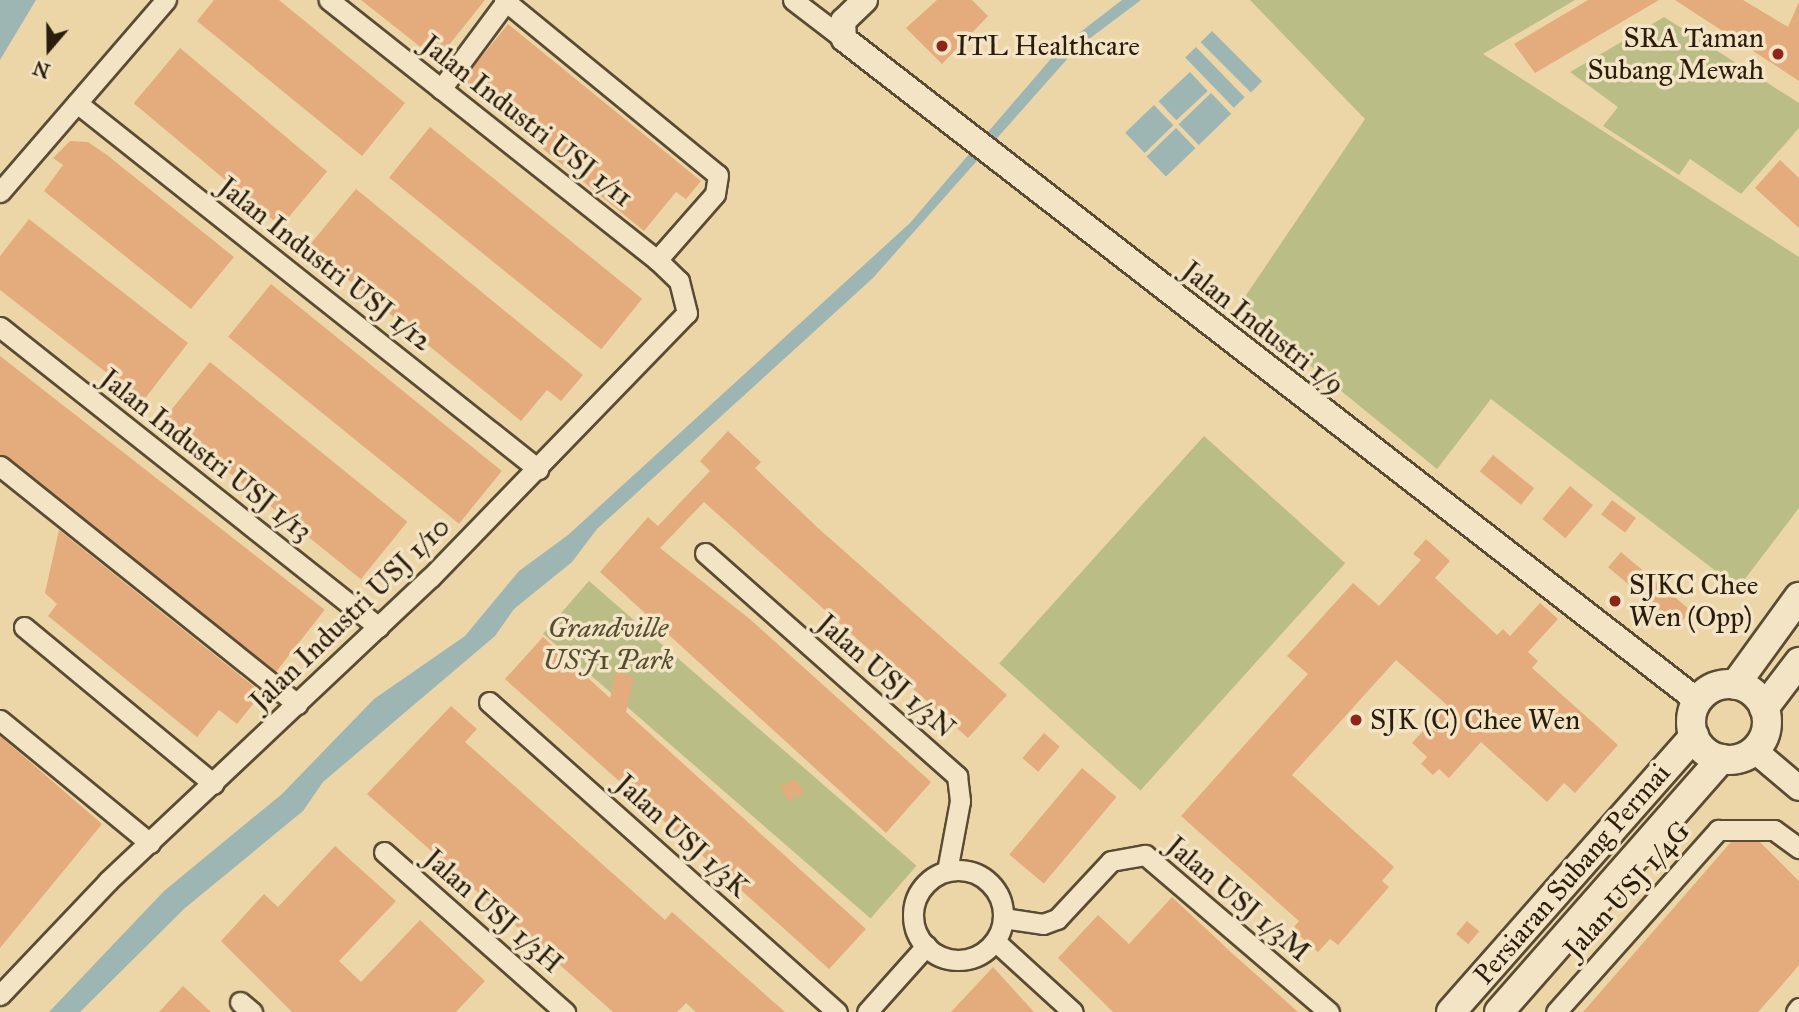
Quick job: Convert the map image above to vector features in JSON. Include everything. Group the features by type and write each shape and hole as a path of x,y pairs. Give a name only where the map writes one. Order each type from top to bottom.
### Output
{"main road":[{"path":"1735,685 1799,597"},
{"path":"1764,708 1799,662"},
{"path":"1735,685 1752,692 1764,708 1766,731 1754,750 1721,759 1694,736 1698,701 1714,687 1735,685"},
{"name":"Persiaran Subang Permai","path":"1451,1012 1694,736"},
{"name":"Persiaran Subang Permai","path":"1506,1010 1721,759"}],"street":[{"path":"0,192 166,0"},
{"name":"Jalan Industri USJ 1/11","path":"329,0 657,260"},
{"name":"Jalan Industri 1/9","path":"793,0 970,140 1698,701"},
{"path":"844,39 844,21 864,0"},
{"path":"440,89 506,1 718,175 715,194 657,260"},
{"name":"Jalan Industri USJ 1/12","path":"77,103 538,469"},
{"name":"Jalan Industri USJ 1/10","path":"0,995 150,843 378,627 681,324 685,291 657,260"},
{"name":"Jalan Industri USJ 1/13","path":"0,327 378,627"},
{"path":"0,466 297,704"},
{"name":"Jalan USJ 1/3N","path":"705,553 957,776 960,801 947,871"},
{"path":"24,626 214,783"},
{"name":"Jalan USJ 1/3K","path":"489,702 837,1012"},
{"path":"0,720 150,843"},
{"path":"1754,750 1799,788"},
{"name":"Jalan USJ 1/4G","path":"1556,1012 1718,830 1757,827 1794,844"},
{"name":"Jalan USJ 1/3H","path":"384,852 565,1012"},
{"name":"Jalan USJ 1/3M","path":"1003,918 1028,924 1057,919 1111,861 1145,855 1329,1012"},
{"path":"964,870 993,887 1003,918 995,941 969,958 953,960 926,946 917,934 914,903 932,878 947,871 964,870"},
{"path":"995,941 1073,1012"},
{"path":"867,1012 926,946"}],"green space":[{"path":"1250,0 1575,0 1483,54 1799,257 1799,508 1738,588 1491,399 1437,469 1238,307 1365,119"},
{"path":"1664,17 1799,103 1799,128 1741,194 1690,159 1679,175 1603,126 1618,107 1570,72"},
{"path":"1204,436 1345,563 1140,791 999,663"},
{"name":"Grandville USJ1 Park","path":"589,581 917,866 871,919 543,634"}],"water":[{"path":"0,0 36,0 0,60"},
{"path":"1122,0 1141,0 1077,48 873,278 597,529 572,562 514,609 495,636 323,782 303,811 185,908 80,1012 49,1012 164,891 282,794 374,699 465,636 519,571 568,535 910,223 1061,47"},
{"path":"1212,31 1262,81 1251,93 1201,42"},
{"path":"1196,47 1245,97 1234,108 1185,57"},
{"path":"1190,72 1208,91 1176,120 1159,101"},
{"path":"1211,93 1231,114 1199,145 1179,124"},
{"path":"1154,105 1173,125 1145,153 1125,133"},
{"path":"1176,128 1195,148 1166,177 1147,156"}],"building":[{"path":"214,0 279,0 405,103 362,156 197,21"},
{"path":"361,0 485,0 437,60"},
{"name":"ITL Healthcare","path":"937,0 972,0 988,16 942,64 906,28"},
{"name":"SRA Taman Subang Mewah","path":"1588,0 1659,0 1535,73 1514,44"},
{"name":"SRA Taman Subang Mewah","path":"1675,0 1743,0 1788,27 1799,2 1799,81"},
{"path":"508,24 701,181 686,199 676,192 644,231 461,82"},
{"path":"180,48 327,171 281,227 134,103"},
{"path":"430,127 642,299 601,349 389,178"},
{"path":"70,141 88,142 107,155 234,257 191,309 44,191 63,165 53,158"},
{"path":"1780,160 1799,178 1799,228 1755,188"},
{"path":"356,189 583,375 561,401 547,390 521,421 308,247"},
{"path":"29,219 188,343 143,401 0,290 0,256"},
{"path":"271,284 502,471 459,524 228,337"},
{"path":"0,356 325,610 272,677 0,465"},
{"path":"210,362 407,522 361,579 163,420"},
{"path":"728,431 761,462 755,468 818,528 1007,695 968,738 704,502 660,548 751,620 931,782 886,833 600,572 648,517 658,526 710,471 700,461"},
{"path":"1493,455 1534,488 1521,505 1480,471"},
{"path":"1570,486 1593,505 1565,538 1542,519"},
{"path":"1612,500 1636,518 1625,532 1601,514"},
{"path":"59,530 262,693 237,724 219,710 197,737 48,616 57,604 45,593"},
{"path":"1426,539 1450,561 1435,578 1497,635 1503,629 1510,636 1540,603 1558,619 1528,652 1538,661 1532,668 1618,745 1575,793 1564,783 1547,802 1481,742 1449,778 1439,769 1433,775 1421,764 1427,757 1412,743 1447,705 1396,660 1292,775 1394,867 1382,881 1389,887 1338,945 1330,939 1318,952 1292,929 1299,921 1181,816 1308,674 1287,656 1353,583 1379,606 1421,560 1413,554"},
{"path":"1621,552 1691,610 1678,626 1608,567"},
{"path":"543,637 610,698 616,672 634,677 626,712 866,929 829,969 505,679"},
{"path":"451,706 477,729 465,742 665,920 672,912 785,1012 696,1012 686,1003 677,1012 613,1012 367,794"},
{"path":"1044,733 1060,747 1038,772 1022,758"},
{"path":"0,736 102,824 0,948"},
{"path":"1082,768 1116,797 1044,883 1009,855"},
{"path":"796,779 804,794 788,800 780,786"},
{"path":"1731,842 1760,842 1799,881 1799,965 1782,985 1758,1012 1583,1012"},
{"path":"335,846 396,901 339,961 361,982 420,920 485,981 456,1012 292,1012 221,941 264,894 278,907"},
{"path":"1172,897 1298,1012 1113,1012 1058,958 1098,915 1129,944"},
{"path":"1467,921 1479,931 1468,944 1456,934"},
{"path":"993,967 1034,1012 951,1012"},
{"path":"183,986 211,1012 159,1012"}],"place":[{"name":"ITL Healthcare","path":"942,46"},
{"name":"SRA Taman Subang Mewah","path":"1778,54"},
{"name":"SJKC Chee Wen (Opp)","path":"1615,601"},
{"name":"SJK (C) Chee Wen","path":"1356,720"}]}
